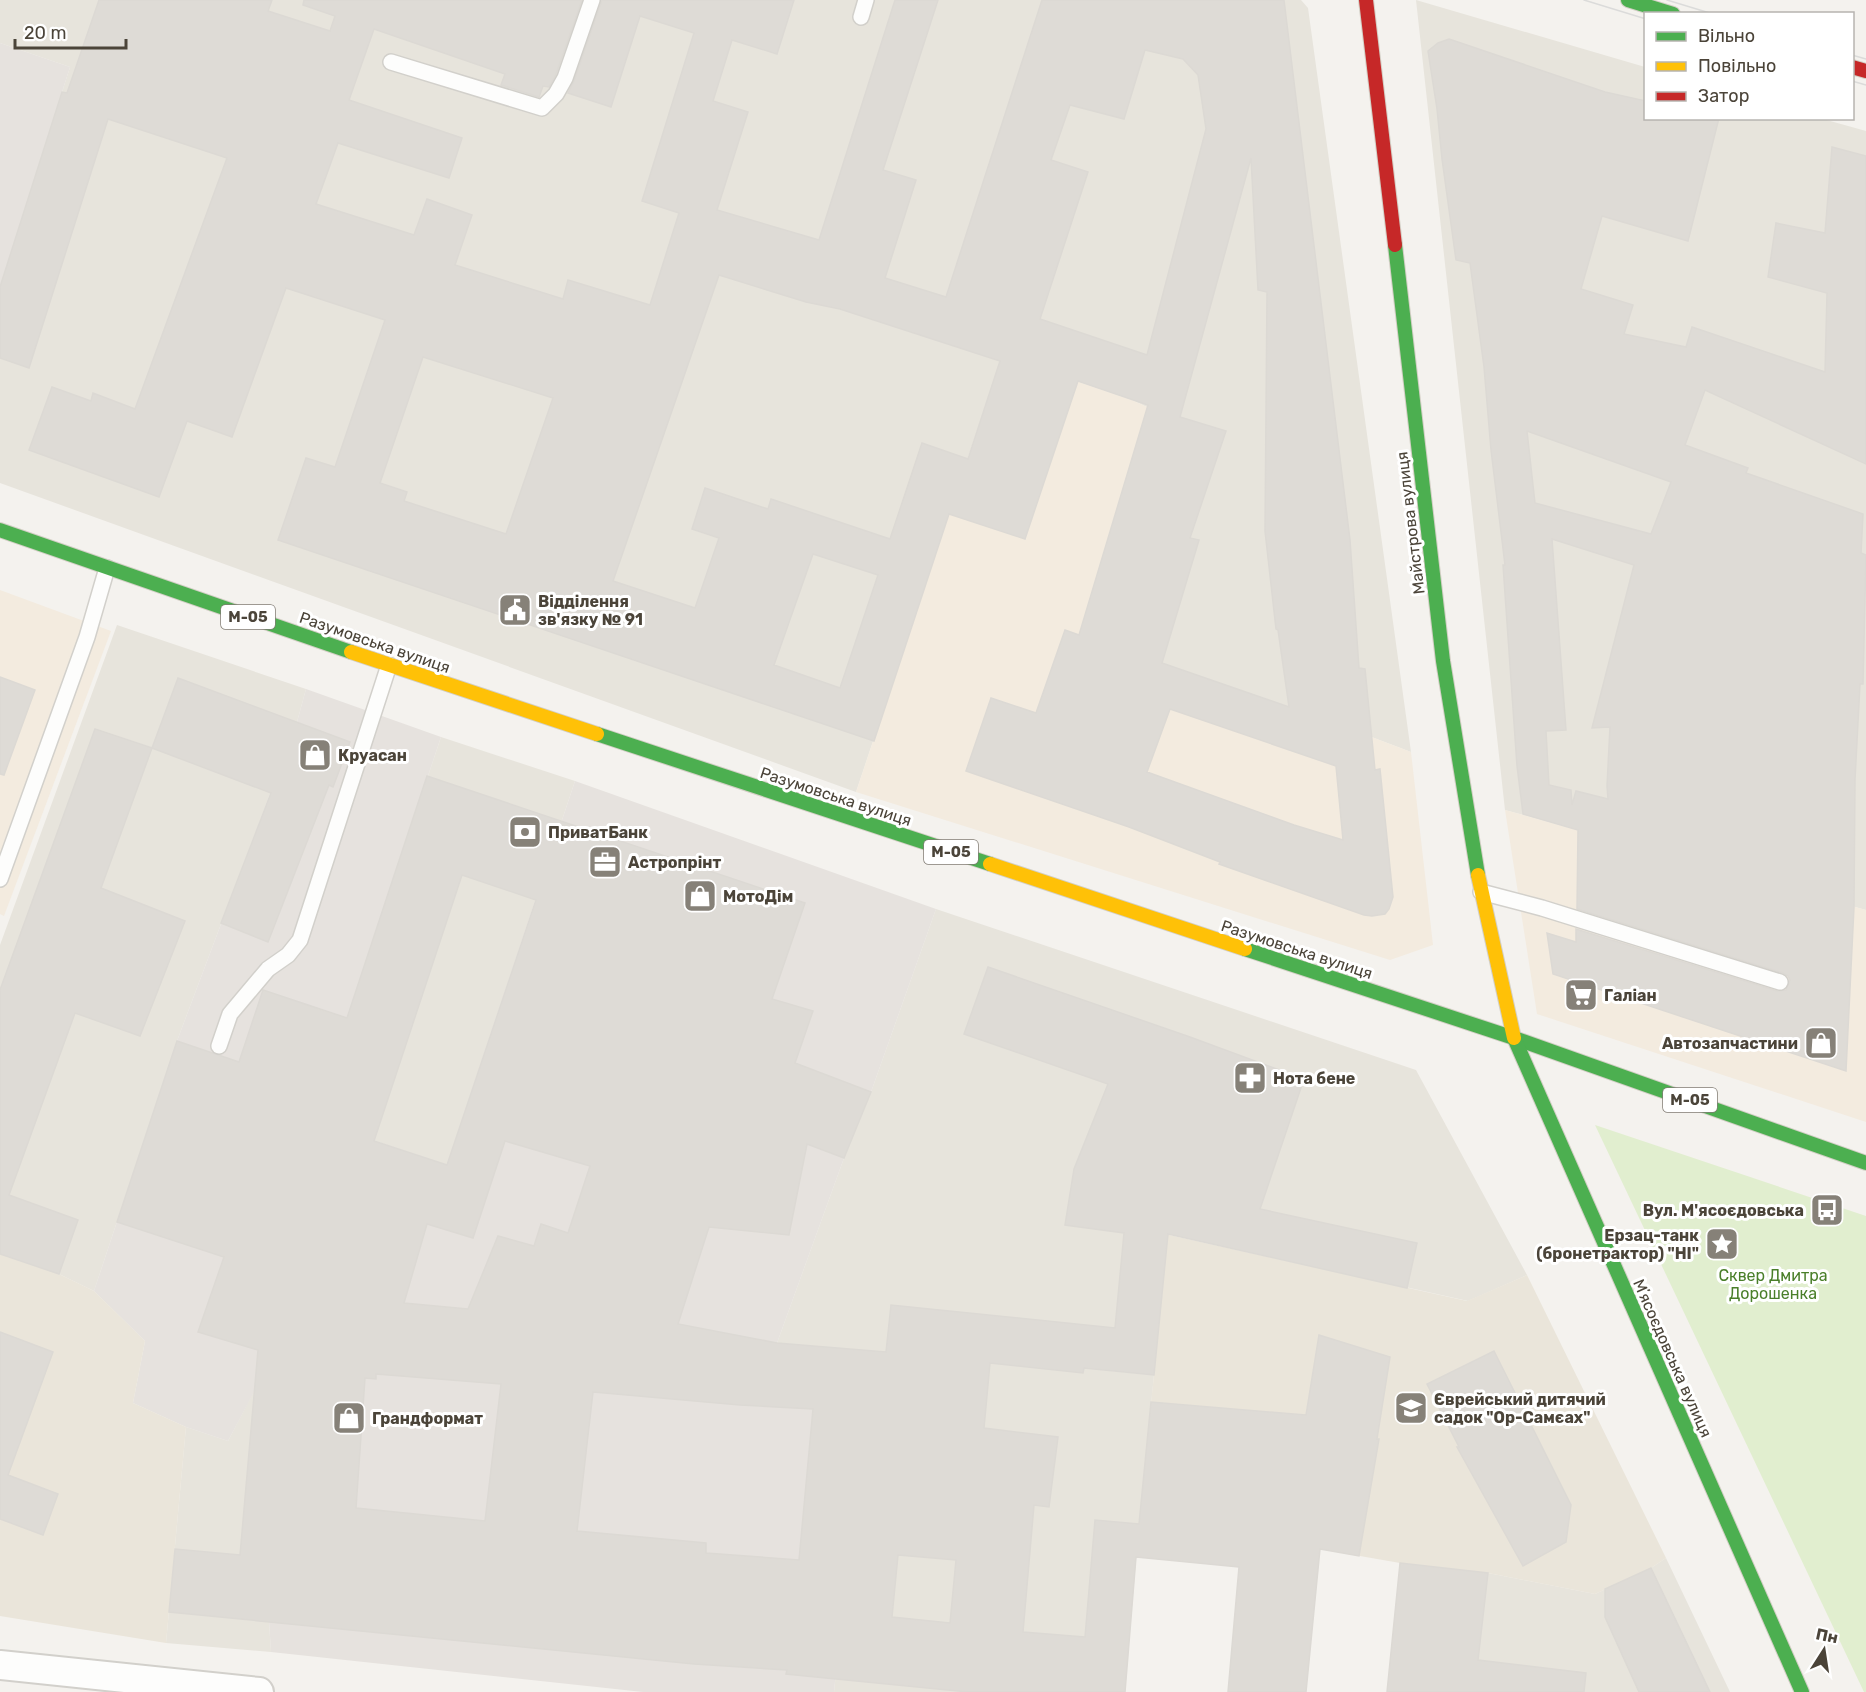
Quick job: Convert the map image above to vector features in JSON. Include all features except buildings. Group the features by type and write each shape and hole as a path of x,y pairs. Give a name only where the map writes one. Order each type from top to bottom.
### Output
{"main road":[{"name":"Майстрова вулиця","path":"1366,0 1443,661 1481,892 1514,1038"},
{"path":"1628,0 1667,12"},
{"name":"Разумовська вулиця","path":"0,530 389,665 1514,1038 1866,1163"},
{"name":"Мʼясоєдовська вулиця","path":"1514,1038 1802,1692"}],"street":[{"path":"0,1665 259,1692"}],"lane":[{"path":"392,62 542,108 556,94 565,78 592,0"},
{"path":"861,17 866,0"},
{"path":"0,879 87,637 107,568"},
{"path":"219,1046 230,1014 268,969 288,954 300,940 389,665"},
{"path":"1481,892 1553,911 1780,982"}],"shaded area":[{"path":"0,0 1301,0 1308,8 1411,752 1117,648 1147,407 1002,356 856,792 0,483 0,287 70,67 0,43"},
{"path":"1416,0 1644,67 1644,120 1827,120 1866,131 1866,910 1505,810"},
{"path":"0,43 70,67 0,287"},
{"path":"1002,356 1147,407 1117,648 1411,752 1433,945 1390,960 856,792"},
{"path":"0,590 111,631 4,916 0,914"},
{"path":"117,625 306,689 297,722 177,1041 94,1291 59,1274 0,1254 0,945"},
{"path":"306,689 441,737 313,1120 447,1165 575,781 936,909 871,1092 844,1158 777,1343 872,1351 834,1692 643,1692 271,1652 254,1392 228,1441 186,1427 133,1403 145,1341 94,1291 177,1041 297,722"},
{"path":"441,737 575,781 447,1165 313,1120"},
{"path":"1505,810 1866,910 1866,1122 1537,1014"},
{"path":"936,909 1416,1070 1527,1275 1468,1301 1168,1234 1123,1245 1111,1371 1154,1375 1125,1692 834,1692 842,1612 777,1343 844,1158 871,1092"},
{"name":"Єврейський дитячий садок \"Ор-Самєах\"","path":"1124,1225 1467,1301 1527,1275 1666,1558 1651,1568 1595,1594 1488,1573 1400,1563 1320,1549 1306,1415 1151,1402 1154,1375 1111,1371"},
{"path":"0,1254 59,1274 94,1291 145,1341 133,1403 186,1427 166,1643 0,1616"},
{"path":"254,1391 271,1652 166,1643 186,1427 228,1441"},
{"path":"1666,1558 1730,1692 1418,1692 1431,1566 1488,1573 1595,1594 1651,1568"}],"green space":[{"name":"Сквер Дмитра Дорошенка","path":"1595,1125 1866,1216 1866,1692 1864,1692"}],"tram line":[{"path":"1584,0 1644,18"},
{"path":"1667,0 1706,12"},
{"path":"1854,56 1866,59"},
{"path":"1854,82 1866,85"}],"traffic: fast":[{"path":"1628,0 1667,12"},
{"path":"1395,245 1443,661 1478,875"},
{"path":"0,530 351,652"},
{"path":"597,734 990,864"},
{"path":"1245,949 1514,1038 1866,1163"},
{"path":"1514,1038 1802,1692"}],"traffic: slow":[{"path":"351,652 597,734"},
{"path":"990,864 1245,949"},
{"path":"1478,875 1514,1038"}],"traffic: jam":[{"path":"1366,0 1395,245"},
{"path":"1854,68 1866,71"}],"place":[{"name":"Відділення зв'язку № 91","path":"515,610"},
{"name":"Круасан","path":"315,755"},
{"name":"ПриватБанк","path":"525,832"},
{"name":"Астропрінт","path":"605,862"},
{"name":"МотоДім","path":"700,896"},
{"name":"Галіан","path":"1581,995"},
{"name":"Автозапчастини","path":"1821,1043"},
{"name":"Нота бене","path":"1250,1078"},
{"name":"Вул. М'ясоєдовська","path":"1827,1210"},
{"name":"Ерзац-танк (бронетрактор) \"НІ\"","path":"1722,1244"},
{"name":"Єврейський дитячий садок \"Ор-Самєах\"","path":"1411,1408"},
{"name":"Грандформат","path":"349,1418"}]}
